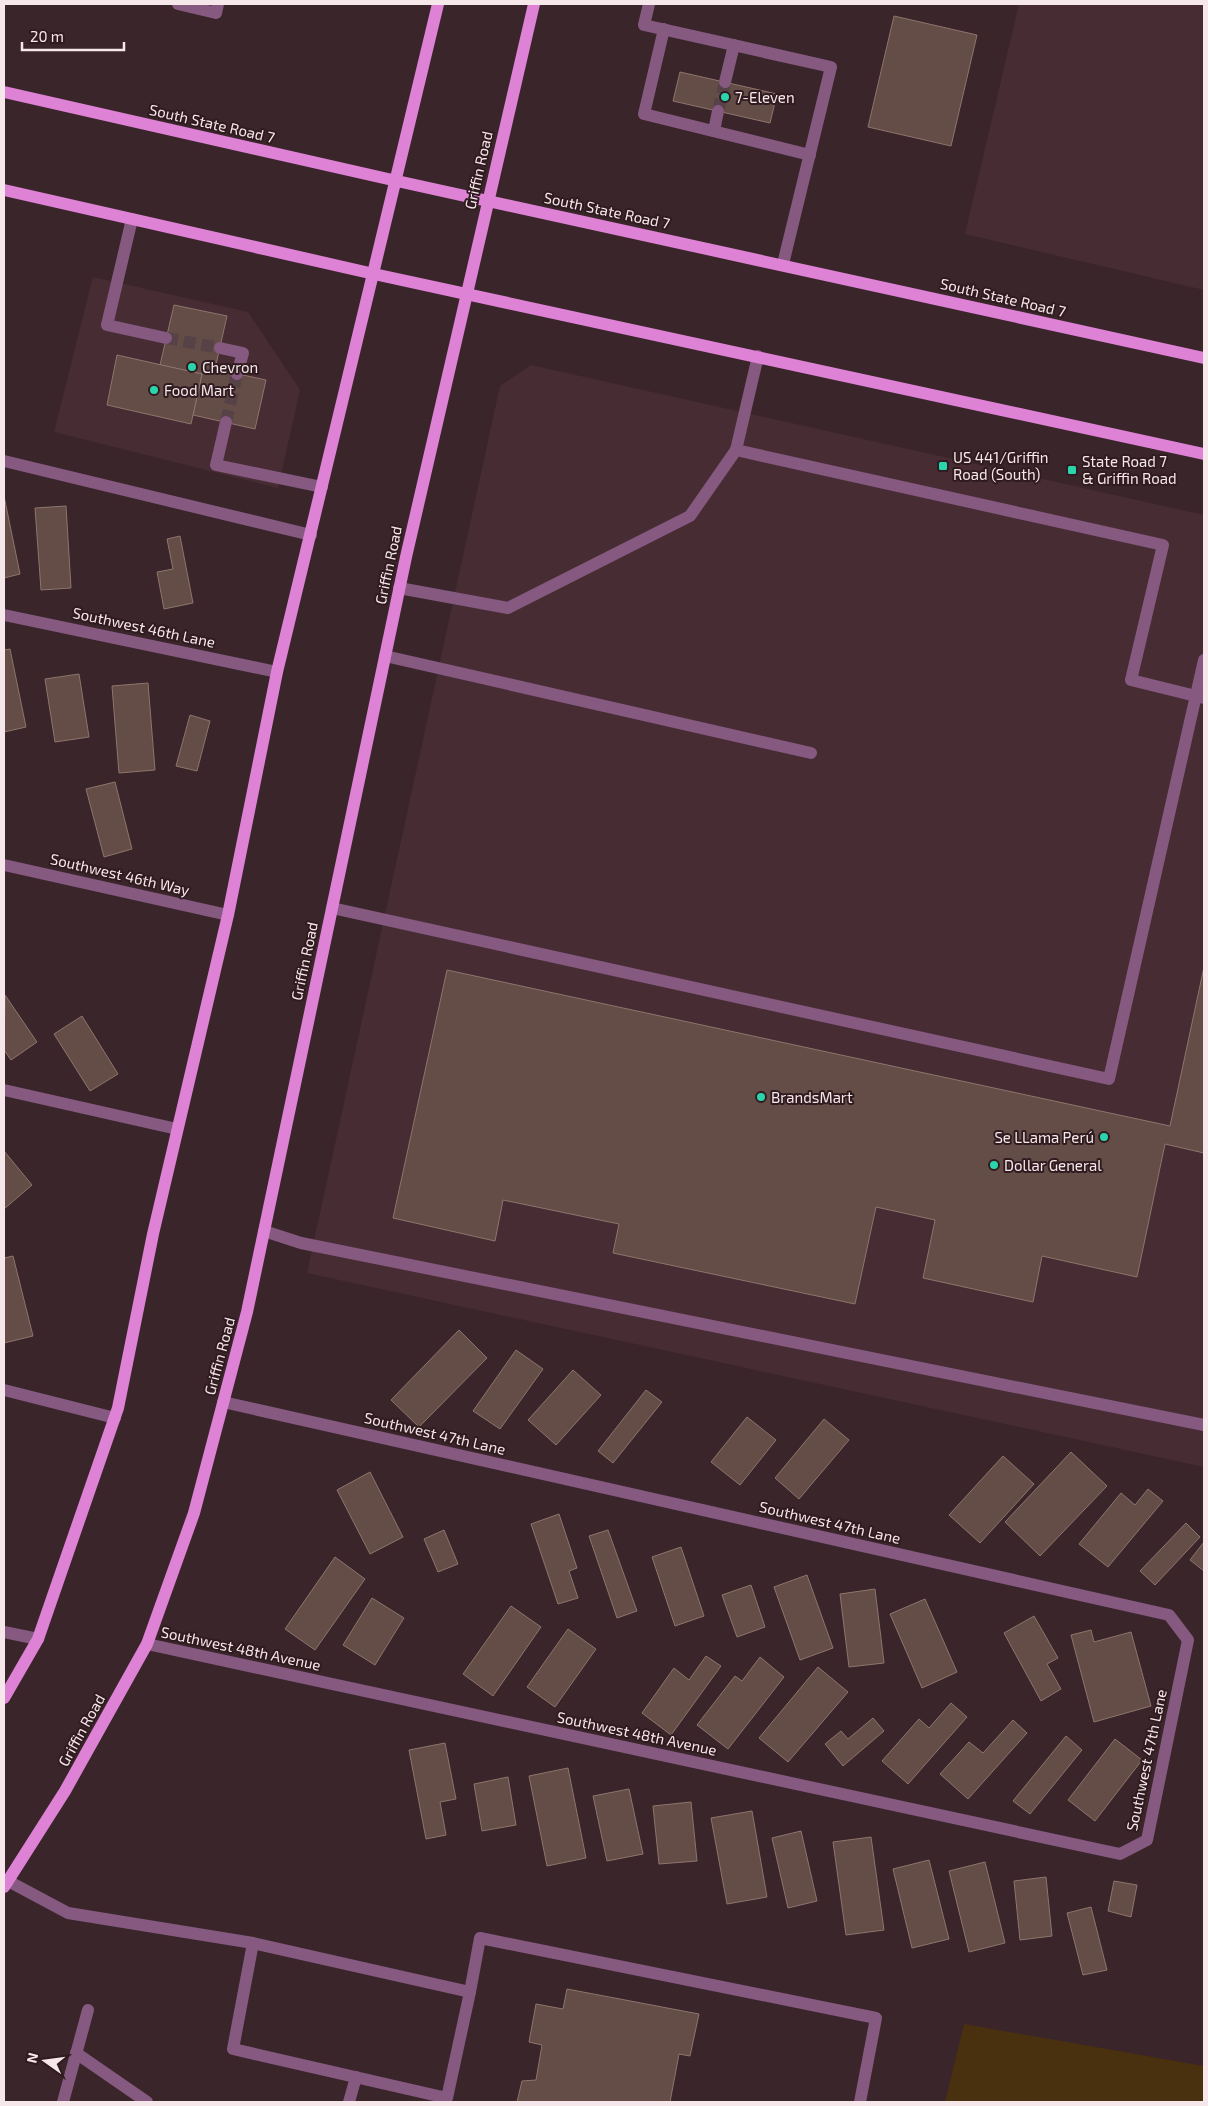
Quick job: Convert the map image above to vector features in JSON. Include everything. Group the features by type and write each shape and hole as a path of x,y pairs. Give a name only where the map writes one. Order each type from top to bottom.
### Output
{"main road":[{"path":"4,1698 38,1639 115,1418 177,1129 228,915 277,672 397,181 438,4"},
{"name":"Griffin Road","path":"6,1884 65,1791 147,1644 194,1513 247,1312 399,588 534,4"},
{"name":"South State Road 7","path":"4,92 397,181 783,264 1204,358"},
{"path":"4,190 374,274 1204,454"}],"street":[{"path":"178,4 216,13 218,4"},
{"path":"649,4 644,25 831,67 783,264"},
{"path":"664,29 644,114 810,155"},
{"path":"725,82 734,45"},
{"path":"714,131 718,111"},
{"path":"132,219 107,325 166,338"},
{"path":"220,348 243,353 238,374"},
{"path":"399,588 508,608 690,516 736,450 758,356"},
{"path":"226,422 216,465 322,487"},
{"path":"736,450 1163,545 1131,680 1200,697"},
{"path":"4,461 311,535"},
{"name":"Southwest 46th Lane","path":"4,615 277,672"},
{"path":"385,656 811,753"},
{"path":"332,908 1109,1079 1200,697 1204,660"},
{"name":"Southwest 46th Way","path":"4,865 228,915"},
{"path":"4,1090 177,1129"},
{"path":"264,1232 301,1243 1204,1426"},
{"path":"4,1390 115,1418"},
{"name":"Southwest 47th Lane","path":"223,1402 1169,1615 1188,1640 1147,1840 1120,1854"},
{"path":"4,1632 38,1639"},
{"name":"Southwest 48th Avenue","path":"147,1644 1120,1854"},
{"path":"6,1884 68,1913 253,1943 470,1992"},
{"path":"253,1943 233,2049 447,2098 480,1938 876,2018 860,2102"},
{"path":"63,2102 88,2010"},
{"path":"76,2053 147,2102"},
{"path":"350,2102 356,2077"}],"shaded area":[{"path":"1019,4 1204,4 1204,290 965,234"},
{"path":"93,277 248,312 300,390 278,488 54,432"},
{"path":"531,365 1204,515 1204,1467 307,1273 500,386"},
{"path":"964,2024 1204,2066 1204,2102 945,2102"}],"building":[{"path":"894,16 977,35 951,146 868,127"},
{"name":"7-Eleven","path":"680,72 777,94 770,123 673,101"},
{"name":"Chevron","path":"174,305 227,316 215,369 266,380 255,429 193,415 202,374 160,365"},
{"name":"Food Mart","path":"117,355 202,374 191,424 107,405"},
{"path":"4,496 20,574 4,578"},
{"path":"66,506 71,588 41,590 35,508"},
{"path":"180,536 193,603 164,609 157,572 173,569 167,539"},
{"path":"10,649 26,727 4,732 4,650"},
{"path":"79,674 89,737 55,742 45,679"},
{"path":"148,683 155,770 119,773 112,686"},
{"path":"190,715 210,721 197,771 176,766"},
{"path":"115,782 132,849 104,857 86,789"},
{"path":"1204,967 1204,1153 1165,1144 1137,1277 1042,1256 1033,1302 923,1278 935,1220 876,1207 855,1304 613,1253 619,1224 503,1200 495,1241 393,1218 447,970 1170,1126"},
{"path":"5,995 37,1042 11,1060 4,1050"},
{"path":"82,1016 118,1074 90,1091 54,1034"},
{"path":"4,1151 32,1185 4,1209"},
{"path":"13,1256 33,1336 4,1343 4,1258"},
{"path":"459,1330 487,1358 419,1427 391,1400"},
{"path":"516,1350 543,1369 500,1429 473,1411"},
{"path":"573,1370 601,1395 556,1445 528,1420"},
{"path":"646,1390 662,1402 613,1463 598,1451"},
{"path":"747,1417 776,1440 740,1485 711,1462"},
{"path":"824,1419 849,1440 799,1499 775,1478"},
{"path":"1071,1452 1107,1486 1040,1556 1005,1522"},
{"path":"1003,1456 1034,1484 980,1543 949,1515"},
{"path":"370,1472 403,1537 370,1554 337,1490"},
{"path":"1148,1489 1163,1501 1108,1567 1079,1544 1121,1493 1135,1505"},
{"path":"559,1514 577,1568 569,1571 578,1598 558,1604 531,1524"},
{"path":"1186,1523 1200,1537 1155,1585 1140,1571"},
{"path":"444,1530 458,1564 438,1572 424,1539"},
{"path":"608,1530 637,1611 617,1618 589,1536"},
{"path":"1204,1542 1204,1571 1190,1560"},
{"path":"681,1547 704,1616 675,1626 652,1557"},
{"path":"335,1557 365,1579 315,1650 285,1629"},
{"path":"807,1575 833,1648 800,1660 774,1587"},
{"path":"751,1585 765,1627 737,1637 722,1595"},
{"path":"875,1589 884,1663 849,1667 840,1594"},
{"path":"372,1598 404,1618 375,1665 343,1645"},
{"path":"925,1599 957,1672 922,1688 890,1614"},
{"path":"511,1606 541,1627 493,1696 463,1674"},
{"path":"1034,1616 1058,1658 1047,1664 1061,1689 1041,1701 1004,1633"},
{"path":"568,1629 596,1649 555,1707 527,1687"},
{"path":"1091,1630 1094,1642 1131,1632 1151,1706 1094,1722 1071,1635"},
{"path":"706,1656 721,1666 671,1735 642,1713 674,1668 689,1680"},
{"path":"760,1657 784,1677 728,1749 697,1725 735,1676 742,1681"},
{"path":"818,1667 848,1692 788,1762 759,1738"},
{"path":"951,1703 967,1717 908,1784 882,1761 919,1719 929,1728"},
{"path":"873,1718 884,1731 843,1766 825,1744 841,1731 848,1739"},
{"path":"1013,1720 1027,1733 968,1799 940,1774 969,1742 983,1753"},
{"path":"1066,1736 1082,1750 1030,1814 1013,1801"},
{"path":"1115,1739 1142,1760 1095,1821 1068,1800"},
{"path":"445,1743 456,1799 440,1802 446,1835 426,1839 409,1750"},
{"path":"568,1768 586,1858 547,1866 529,1776"},
{"path":"508,1777 516,1825 482,1831 474,1784"},
{"path":"629,1789 643,1854 607,1861 593,1796"},
{"path":"691,1802 697,1861 659,1864 653,1806"},
{"path":"752,1811 767,1897 727,1904 711,1818"},
{"path":"801,1831 817,1901 788,1908 772,1838"},
{"path":"871,1837 884,1930 846,1935 833,1842"},
{"path":"929,1860 949,1939 912,1948 893,1869"},
{"path":"985,1862 1005,1943 969,1952 949,1871"},
{"path":"1046,1877 1052,1936 1020,1940 1014,1881"},
{"path":"1114,1881 1137,1885 1131,1917 1108,1911"},
{"path":"1091,1907 1107,1970 1083,1975 1067,1913"},
{"path":"567,1989 699,2014 690,2056 679,2054 670,2102 517,2102 522,2081 536,2080 542,2045 529,2042 536,2004 563,2009"}],"tunnel":[{"path":"718,111 725,82"},
{"path":"166,338 220,348"},
{"path":"226,422 237,374"}],"place":[{"name":"7-Eleven","path":"725,97"},
{"name":"Chevron","path":"192,367"},
{"name":"Food Mart","path":"154,390"},
{"name":"US 441/Griffin Road (South)","path":"943,466"},
{"name":"State Road 7 & Griffin Road","path":"1072,470"},
{"name":"BrandsMart","path":"761,1097"},
{"name":"Se LLama Perú","path":"1104,1137"},
{"name":"Dollar General","path":"994,1165"}]}
